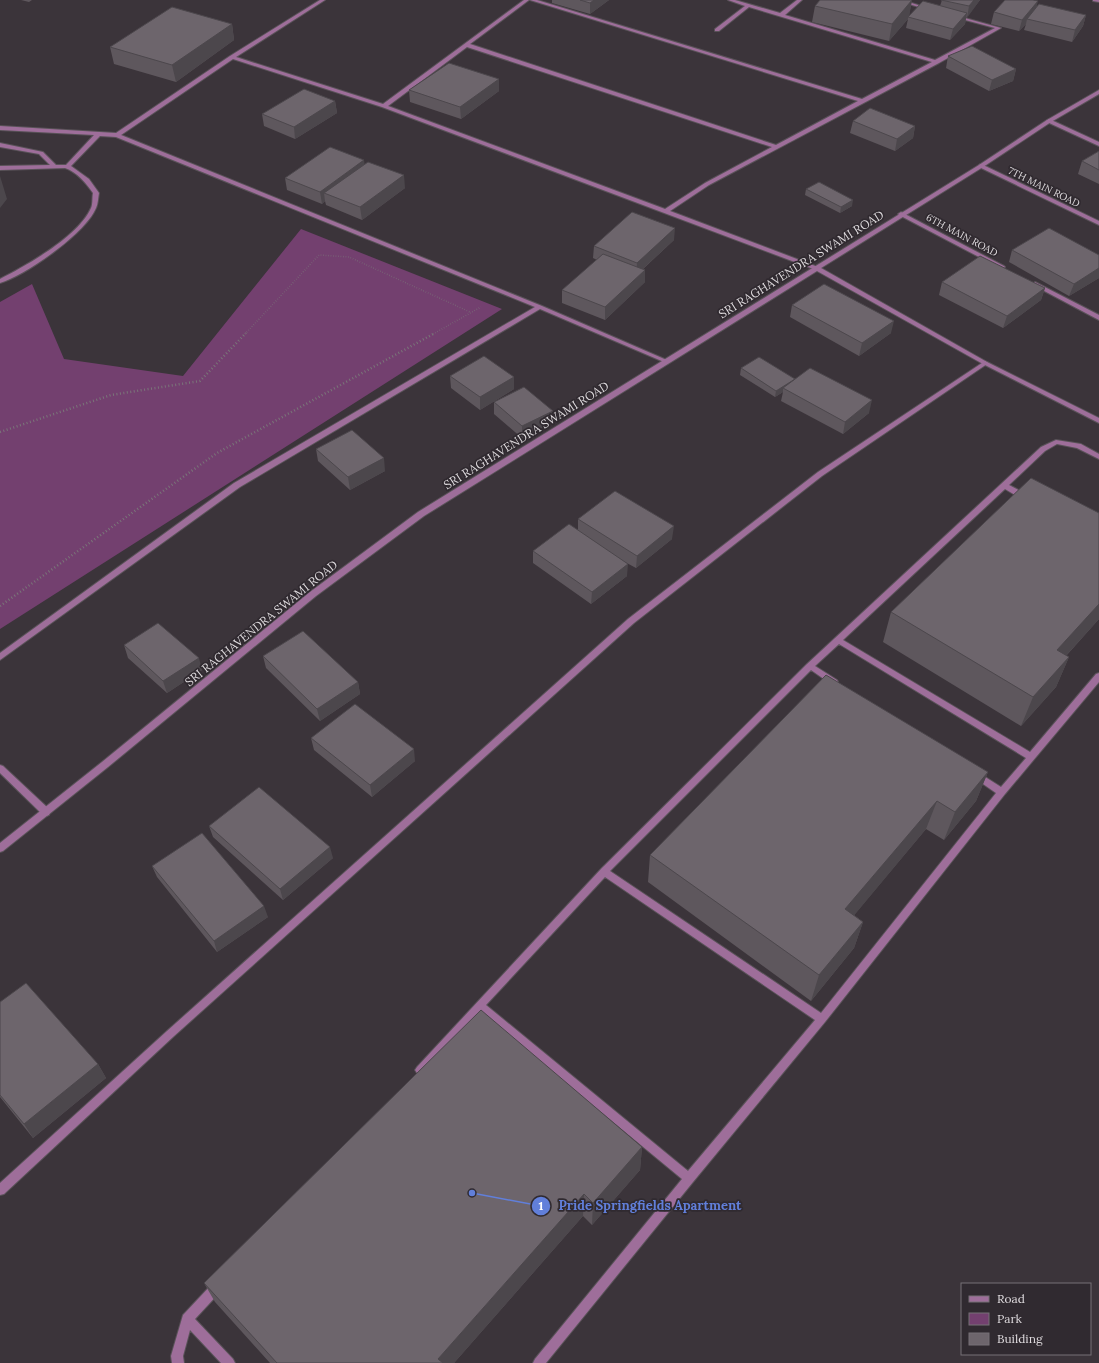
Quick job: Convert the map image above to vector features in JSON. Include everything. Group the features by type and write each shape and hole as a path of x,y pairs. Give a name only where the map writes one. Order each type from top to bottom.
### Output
{"street":[{"path":"117,135 232,57 323,0"},
{"path":"384,106 527,0"},
{"path":"532,0 862,101"},
{"path":"730,0 936,62"},
{"path":"780,16 800,0"},
{"path":"897,0 933,10"},
{"path":"1095,0 1099,1"},
{"path":"717,30 748,6"},
{"path":"666,211 707,184 999,28 948,14"},
{"path":"467,45 777,147"},
{"path":"232,57 384,106 816,268 985,363 1099,421"},
{"name":"SRI RAGHAVENDRA SWAMI ROAD","path":"0,848 296,607 361,556 421,514 901,214 981,166 1049,121 1099,92"},
{"path":"1049,121 1099,144"},
{"path":"0,128 117,135 540,307 666,361"},
{"path":"67,167 98,134"},
{"path":"0,145 41,153 55,167"},
{"name":"7TH MAIN ROAD","path":"981,166 1099,223"},
{"path":"0,168 67,167 91,183 96,191 95,206 86,222 64,242 13,275 0,281"},
{"name":"6TH MAIN ROAD","path":"901,214 1007,270"},
{"path":"1028,281 1099,318"},
{"path":"0,656 237,485 540,307"},
{"path":"0,1190 170,1034 631,620 820,474 985,363"},
{"path":"414,1076 604,872 810,666 1043,449 1056,442 1079,446 1099,457"},
{"path":"1004,485 1031,500"},
{"path":"838,640 1032,757"},
{"path":"810,666 843,688"},
{"path":"539,1363 689,1178 822,1019 1002,792 1099,676"},
{"path":"0,768 46,812"},
{"path":"969,770 1002,792"},
{"path":"604,872 822,1019"},
{"path":"480,1006 689,1178"},
{"path":"178,1363 176,1356 187,1319 225,1278"},
{"path":"187,1319 229,1363"}],"path":[{"path":"0,432 111,395 200,381 319,255 349,257 471,312 217,454 0,606"}],"green space":[{"path":"301,229 502,309 0,629 0,302 32,284 64,359 183,376"}],"building":[{"path":"580,0 594,0 590,3"},
{"path":"820,0 912,0 892,24 815,6"},
{"path":"941,0 974,0 969,6"},
{"path":"1005,0 1038,1 1022,20 994,12"},
{"path":"923,1 967,13 953,29 908,17"},
{"path":"1039,4 1086,15 1075,30 1027,19"},
{"path":"172,7 232,24 172,65 110,47"},
{"path":"972,46 1016,69 992,80 948,56"},
{"path":"449,63 499,79 460,107 409,90"},
{"path":"304,89 335,101 294,127 262,114"},
{"path":"870,108 915,126 897,139 853,121"},
{"path":"330,147 364,160 320,192 285,178"},
{"path":"1099,151 1099,170 1082,161"},
{"path":"368,162 404,175 360,207 324,193"},
{"path":"819,182 853,200 841,207 806,189"},
{"path":"632,212 675,228 637,263 594,246"},
{"path":"1049,228 1099,255 1099,268 1074,284 1012,250"},
{"path":"603,254 645,270 605,307 562,290"},
{"path":"980,256 1045,288 1007,316 942,282"},
{"path":"824,284 894,321 862,343 792,305"},
{"path":"484,356 514,377 480,397 450,376"},
{"path":"759,357 795,379 776,391 741,368"},
{"path":"810,368 872,400 845,422 783,388"},
{"path":"524,387 553,411 522,426 494,402"},
{"path":"352,430 384,458 348,477 316,449"},
{"path":"1031,478 1099,513 1099,604 1057,650 1069,657 1033,697 891,612"},
{"path":"615,491 674,526 637,556 578,519"},
{"path":"569,524 628,564 592,592 533,551"},
{"path":"158,623 199,658 163,681 124,645"},
{"path":"303,631 358,682 317,709 263,656"},
{"path":"826,675 988,772 955,812 937,801 845,909 863,922 819,975 650,855"},
{"path":"355,704 414,749 370,785 311,738"},
{"path":"259,787 330,847 280,889 209,826"},
{"path":"202,833 264,906 214,941 152,866"},
{"path":"26,983 98,1064 24,1124 0,1095 0,1002"},
{"path":"481,1010 642,1147 593,1203 584,1194 438,1359 443,1363 277,1363 204,1283"}],"place":[{"name":"Pride Springfields Apartment","path":"472,1193"}]}
